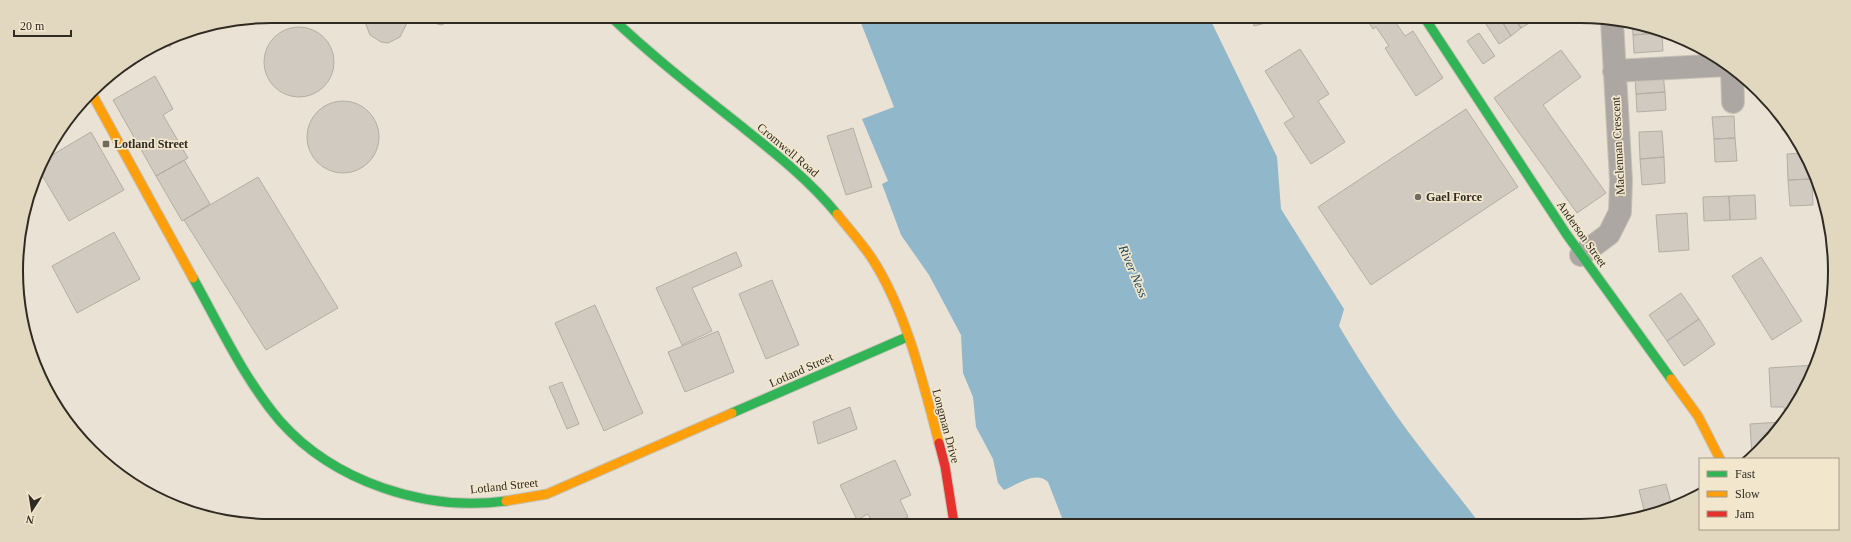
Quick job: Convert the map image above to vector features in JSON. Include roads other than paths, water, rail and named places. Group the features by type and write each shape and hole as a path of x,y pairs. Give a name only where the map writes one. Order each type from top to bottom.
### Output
{"street":[{"name":"Cromwell Road","path":"617,23 642,47 791,166 819,192 872,257 894,297 907,337"},
{"name":"Anderson Street","path":"1428,23 1581,255 1698,416 1719,458"},
{"name":"Maclennan Crescent","path":"1581,255 1609,234 1620,212 1621,180 1612,25"},
{"path":"1614,71 1719,65"},
{"path":"1732,75 1733,102"},
{"name":"Lotland Street","path":"94,98 226,336 263,399 298,439 338,468 371,484 411,496 458,503 504,501 547,494 907,337"},
{"name":"Longman Drive","path":"907,337 920,376 945,466 953,519"}],"water":[{"name":"River Ness","path":"861,23 1212,23 1277,157 1281,209 1344,309 1339,326 1398,417 1476,519 1062,519 1048,482 1043,479 1038,477 1032,478 1004,490 998,483 993,459 976,427 973,397 963,373 961,335 929,275 901,235 882,184 888,181 862,119 894,107"}],"place":[{"name":"Lotland Street","path":"106,144"},
{"name":"Gael Force","path":"1418,197"}]}
